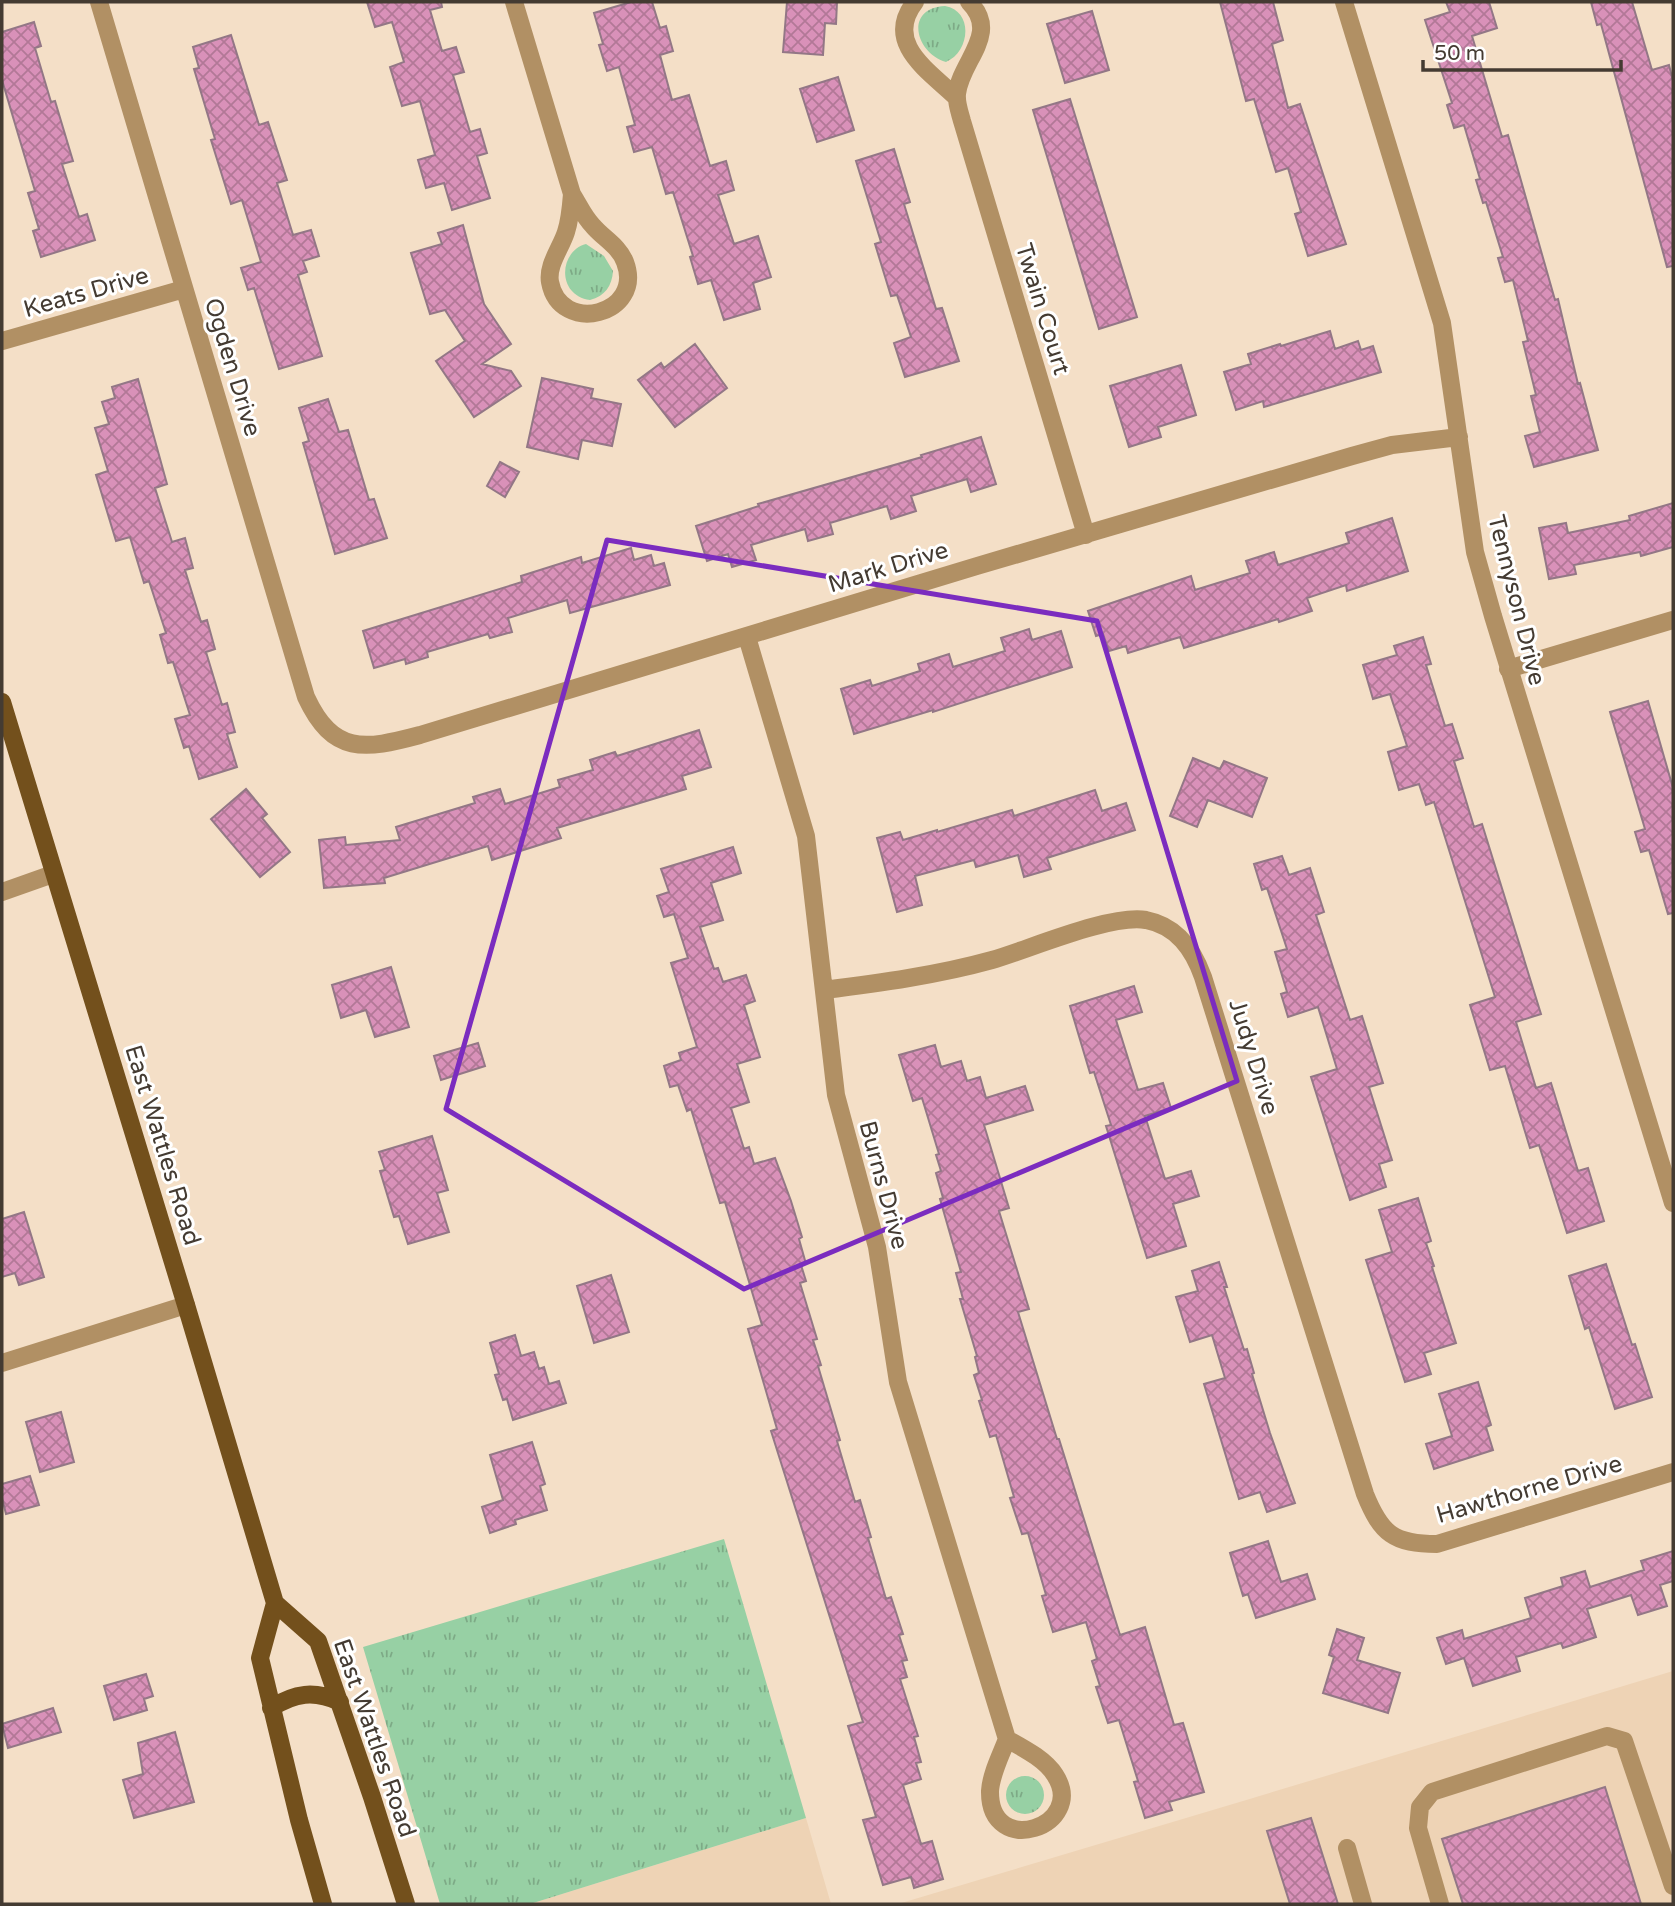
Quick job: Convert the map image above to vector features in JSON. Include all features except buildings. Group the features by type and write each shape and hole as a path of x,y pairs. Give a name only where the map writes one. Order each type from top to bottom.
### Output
{"main road":[{"name":"East Wattles Road","path":"2,702 275,1604 318,1641 406,1904"},
{"path":"275,1604 260,1658 323,1904"},
{"path":"271,1708 300,1694 326,1695 340,1702"}],"street":[{"name":"Ogden Drive","path":"99,2 306,697 323,727 335,737"},
{"path":"514,2 572,194 595,229 618,250 624,260 627,283 624,294 610,309 602,312 576,313 566,308 552,289 549,279 551,265 567,229 572,194"},
{"path":"915,2 905,18 903,32 906,44 921,64 956,97 980,38 981,24 969,2"},
{"name":"Tennyson Drive","path":"1344,2 1442,323 1475,552 1508,669 1673,1203"},
{"name":"Twain Court","path":"956,97 967,144 1086,535"},
{"name":"Keats Drive","path":"2,341 184,289"},
{"name":"Mark Drive","path":"335,737 356,744 395,742 1378,448 1459,437"},
{"path":"1508,669 1673,620"},
{"name":"Burns Drive","path":"747,637 806,836 836,1096 877,1247 901,1394 1007,1739"},
{"path":"2,892 53,874"},
{"name":"Judy Drive","path":"824,990 970,965 1129,919 1157,923 1184,940 1195,954 1203,977 1365,1494 1373,1516 1385,1531 1398,1540"},
{"path":"2,1363 186,1305"},
{"name":"Hawthorne Drive","path":"1398,1540 1437,1544 1673,1472"},
{"path":"1440,1904 1418,1828 1420,1807 1432,1792 1607,1736 1624,1741 1673,1886"},
{"path":"1007,1739 1045,1764 1054,1772 1059,1782 1061,1795 1058,1809 1048,1822 1037,1828 1025,1831 1012,1829 999,1819 993,1805 990,1791 993,1776 1007,1739"},
{"path":"1347,1848 1363,1904"}],"highlighted area":[{"path":"607,540 1097,621 1237,1081 744,1289 446,1109"}],"shaded area":[{"path":"1673,1671 1673,1904 898,1904 1253,1798"},
{"path":"806,1818 831,1904 530,1904"}],"green space":[{"path":"945,6 961,15 965,32 960,50 946,62 927,50 918,31 924,14"},
{"path":"586,244 604,256 613,271 607,290 590,300 571,290 565,273 570,255"},
{"path":"724,1539 806,1818 530,1904 440,1904 363,1647"},
{"path":"1025,1776 1039,1781 1044,1795 1039,1809 1025,1814 1011,1809 1006,1795 1011,1781"}]}
